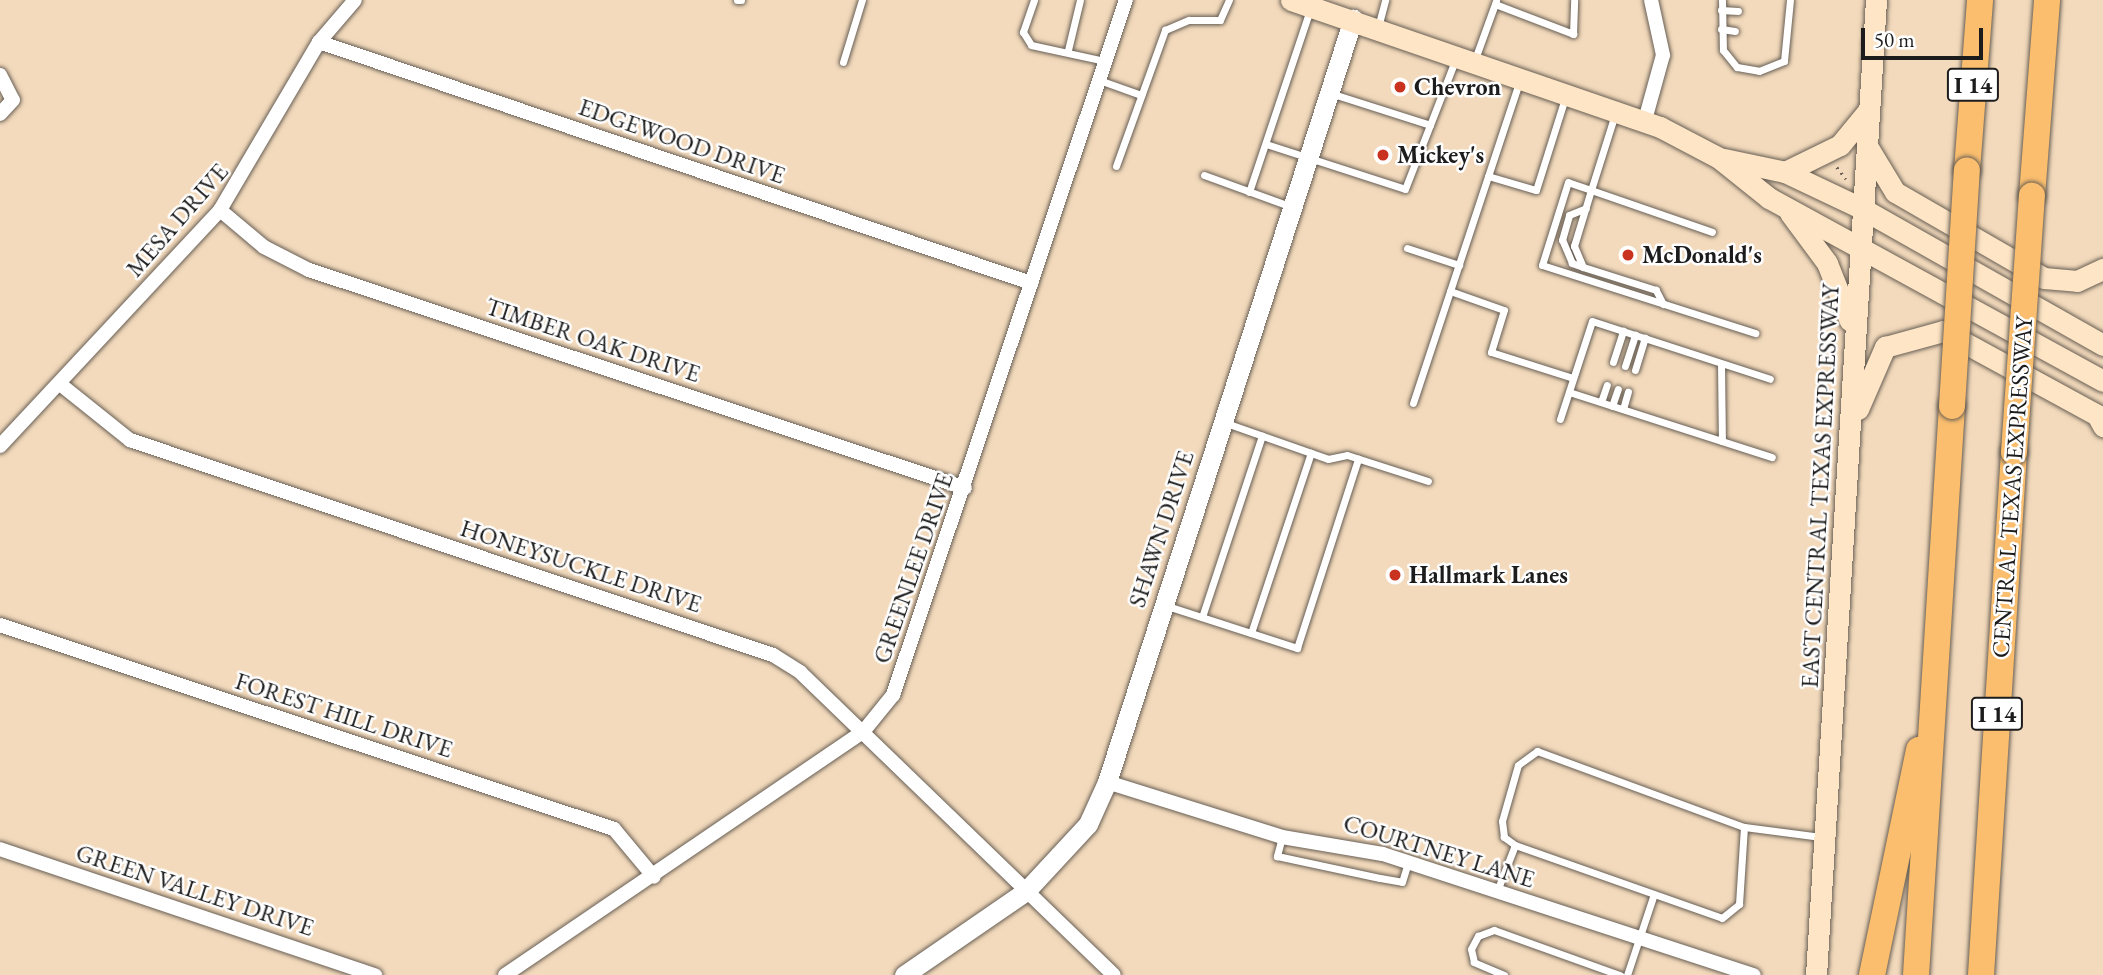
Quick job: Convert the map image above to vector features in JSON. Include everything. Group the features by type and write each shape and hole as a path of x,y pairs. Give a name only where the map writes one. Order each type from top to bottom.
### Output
{"highway":[{"name":"I 14","path":"1916,975 1966,170 1980,0"},
{"name":"CENTRAL TEXAS EXPRESSWAY","path":"1981,975 2014,452 2047,0"},
{"path":"2040,110 2062,0"},
{"path":"1872,975 1911,775 1932,712"}],"main road":[{"name":"EAST CENTRAL TEXAS EXPRESSWAY","path":"1816,975 1850,433 1861,208 1876,0"},
{"path":"1301,3 1466,56 1644,120 1719,158 1787,208 2103,380"},
{"path":"1785,172 1840,145 1868,111"},
{"path":"1866,144 1895,192 2043,278 2077,281 2103,269"},
{"path":"1719,158 1785,172 1861,208 2103,345"},
{"path":"1787,208 1827,263 1854,334"},
{"path":"1850,433 1885,347 1943,331 2097,415 2103,426"}],"street":[{"name":"MESA DRIVE","path":"0,446 220,210 319,42 355,0"},
{"name":"GREENLEE DRIVE","path":"505,975 654,877 863,732 893,695 912,650 1126,0"},
{"path":"1644,120 1663,55 1651,0"},
{"name":"SHAWN DRIVE","path":"915,972 1026,891 1088,824 1107,782 1162,604 1353,19"},
{"name":"EDGEWOOD DRIVE","path":"319,42 1031,284"},
{"path":"0,75 13,93 0,114"},
{"name":"TIMBER OAK DRIVE","path":"220,210 264,247 309,270 965,488"},
{"name":"HONEYSUCKLE DRIVE","path":"60,384 130,440 773,655 800,672 1114,975"},
{"name":"FOREST HILL DRIVE","path":"0,625 614,829 654,877"},
{"name":"COURTNEY LANE","path":"1107,782 1282,837 1336,842 1408,862 1748,974"},
{"name":"GREEN VALLEY DRIVE","path":"0,849 376,975"}],"lane":[{"path":"843,62 862,0"},
{"path":"1034,0 1023,32 1031,45 1068,50 1105,61"},
{"path":"1068,50 1080,0"},
{"path":"1116,166 1165,30 1189,20 1220,20 1229,0"},
{"path":"1378,27 1385,0"},
{"path":"1266,144 1405,189 1430,125 1496,2 1573,34 1574,0"},
{"path":"1721,0 1721,29 1730,61 1748,70 1780,66 1786,36 1784,14 1790,0"},
{"path":"1249,191 1266,144 1301,3"},
{"path":"1721,10 1738,11"},
{"path":"1721,29 1735,31"},
{"path":"1777,36 1786,36"},
{"path":"1413,403 1521,75"},
{"path":"1098,80 1141,94"},
{"path":"1488,176 1536,190 1567,92"},
{"path":"1329,93 1430,125"},
{"path":"1583,267 1574,246 1616,110"},
{"path":"1204,175 1292,207"},
{"path":"1712,232 1568,182 1542,265 1755,333"},
{"path":"1586,208 1569,215 1562,240 1572,263 1656,290 1663,304"},
{"path":"1407,248 1459,265"},
{"path":"1450,291 1504,310 1491,352 1573,378"},
{"path":"1560,419 1592,321 1770,379"},
{"path":"1613,362 1623,331"},
{"path":"1625,366 1635,335"},
{"path":"1635,370 1645,338"},
{"path":"1721,364 1722,441"},
{"path":"1601,402 1607,385"},
{"path":"1612,406 1618,389"},
{"path":"1569,392 1772,457"},
{"path":"1623,409 1628,392"},
{"path":"1221,422 1311,453 1358,459 1429,481"},
{"path":"1202,617 1262,436"},
{"path":"1251,633 1311,453"},
{"path":"1162,604 1297,648 1358,459"},
{"path":"1744,827 1733,912 1722,918 1515,845 1504,837 1502,821 1518,765 1537,751 1744,827 1826,838"},
{"path":"1282,837 1278,856 1391,880 1402,882 1408,862"},
{"path":"1497,891 1515,845"},
{"path":"1627,975 1654,894"},
{"path":"1504,975 1474,962 1471,949 1478,936 1494,930 1620,975"}],"path":[{"path":"1833,162 1851,186"}],"place":[{"name":"Chevron","path":"1400,87"},
{"name":"Mickey's","path":"1383,155"},
{"name":"McDonald's","path":"1628,255"},
{"name":"Hallmark Lanes","path":"1395,575"}]}
